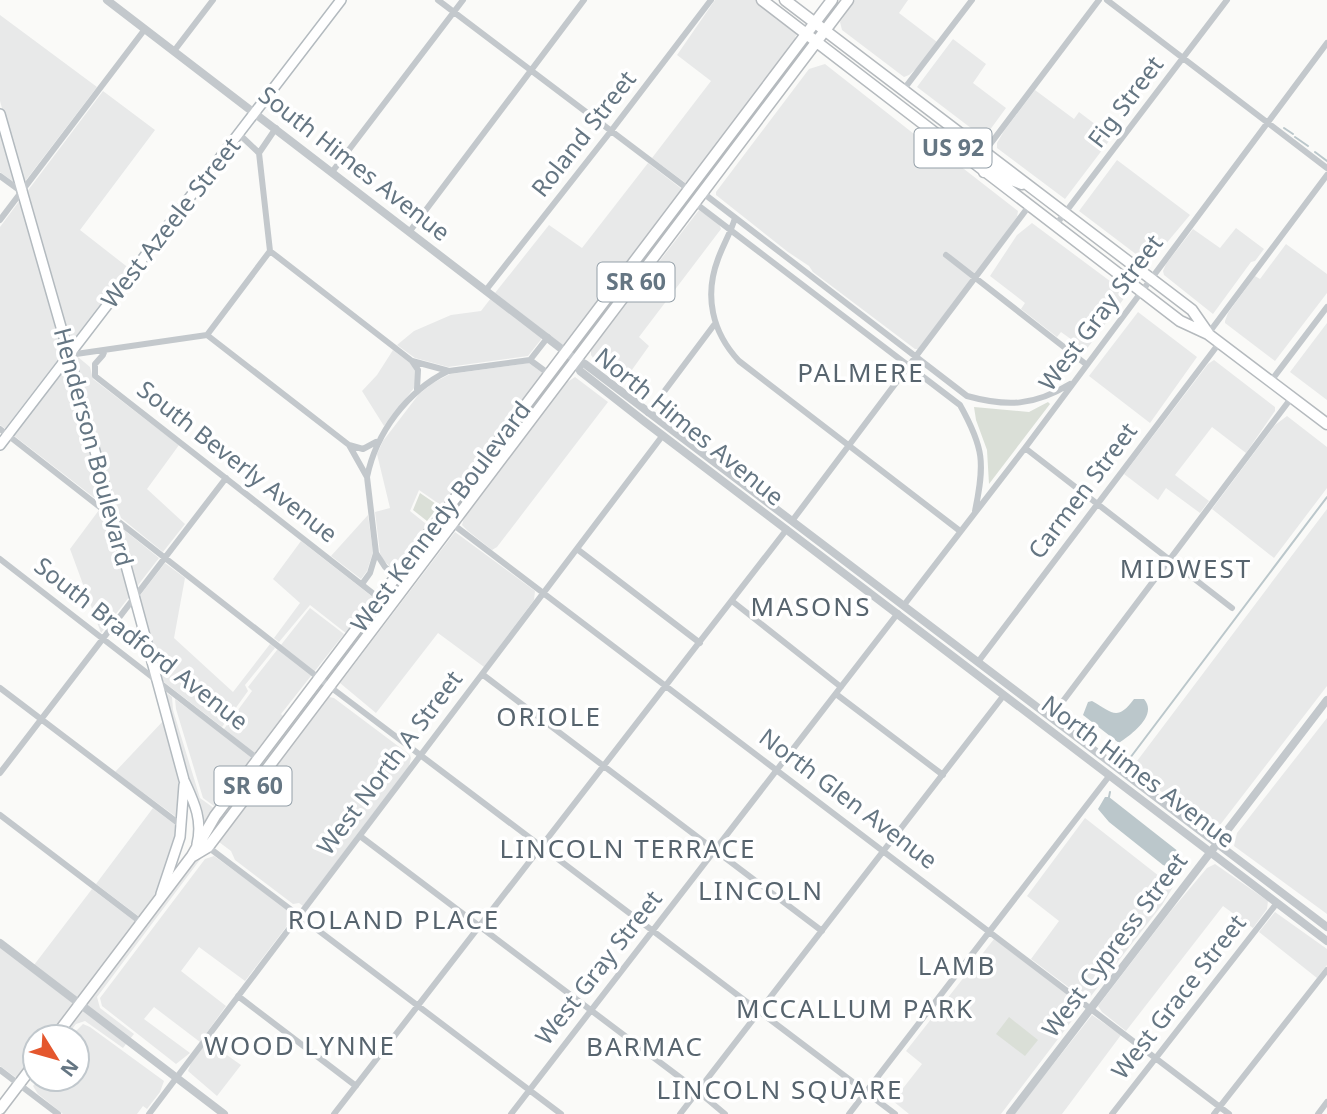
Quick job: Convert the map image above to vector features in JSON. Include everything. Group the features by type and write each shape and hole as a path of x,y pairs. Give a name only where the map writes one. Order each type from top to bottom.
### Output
{"main road":[{"name":"West Azeele Street","path":"0,445 4,432 69,355 341,0"},
{"name":"US 92","path":"762,0 1140,292 1180,321 1220,342 1327,424"},
{"name":"US 92","path":"785,0 1192,310 1208,334"},
{"name":"West Kennedy Boulevard","path":"66,1023 192,856 215,816 832,0"},
{"name":"West Kennedy Boulevard","path":"208,847 848,0"},
{"name":"Henderson Boulevard","path":"0,114 69,355 184,780 200,822 198,842 192,856"},
{"path":"695,203 701,184 725,151 727,138"},
{"path":"984,172 988,169 994,170 1009,180 1033,188"},
{"path":"659,251 662,237 687,203 688,190"},
{"name":"Henderson Boulevard","path":"159,900 182,826 184,780"},
{"name":"SR 60","path":"192,856 208,847"},
{"path":"0,1109 21,1081"}],"street":[{"name":"South Himes Avenue","path":"107,0 576,360"},
{"path":"174,51 213,0"},
{"path":"438,0 688,190"},
{"path":"332,172 463,0"},
{"path":"410,231 584,0"},
{"name":"Roland Street","path":"486,290 711,0"},
{"path":"904,89 972,0"},
{"path":"985,151 1099,0"},
{"path":"1107,0 1327,168"},
{"name":"Fig Street","path":"1055,226 1227,0"},
{"path":"0,220 145,29"},
{"name":"West Gray Street","path":"904,604 1025,448 1327,43"},
{"path":"69,355 207,335 270,251 260,153 276,128"},
{"path":"239,134 260,153"},
{"path":"1208,334 1327,175"},
{"path":"0,176 22,192"},
{"path":"703,193 967,396 992,403 1029,402 1075,381"},
{"path":"695,203 960,405 975,432 982,463 974,513"},
{"path":"792,521 1029,206"},
{"path":"735,218 717,260 712,282 711,312 714,324 730,351 739,361 960,531"},
{"path":"270,251 412,361 418,370 417,389"},
{"path":"946,256 1087,365"},
{"path":"833,307 840,299"},
{"path":"1271,381 1327,307"},
{"path":"852,323 859,314"},
{"path":"648,413 714,324"},
{"path":"207,335 349,445 368,477"},
{"path":"530,360 548,337"},
{"name":"Carmen Street","path":"978,662 1220,342"},
{"name":"South Beverly Avenue","path":"105,350 95,363 95,376 379,598"},
{"path":"362,584 370,573 376,553 368,477 371,457 378,440 417,389 449,371 530,360 549,374"},
{"name":"North Himes Avenue","path":"576,360 585,363 1327,927"},
{"name":"North Himes Avenue","path":"576,360 580,371 1324,938"},
{"path":"412,361 449,371"},
{"path":"960,405 967,396"},
{"path":"680,1114 1004,695 1018,699 1044,717 1051,717 1292,397"},
{"path":"4,432 329,686 895,1114"},
{"name":"West North A Street","path":"149,1114 663,435"},
{"path":"349,445 363,449 378,440"},
{"path":"1025,448 1232,608"},
{"path":"0,773 226,478"},
{"name":"North Glen Avenue","path":"442,516 1229,1114"},
{"path":"334,1114 787,529"},
{"path":"577,549 700,643"},
{"path":"376,553 385,567 396,576"},
{"name":"South Bradford Avenue","path":"0,559 258,759"},
{"path":"851,577 863,580 895,603 904,604"},
{"path":"732,601 841,687"},
{"path":"898,613 911,616 950,646 959,648"},
{"name":"West Gray Street","path":"511,1114 898,613"},
{"path":"482,674 822,931"},
{"path":"0,688 182,826"},
{"path":"836,694 943,775"},
{"name":"West Cypress Street","path":"1010,1114 1211,851 1324,710 1327,700"},
{"path":"1068,743 1073,741 1119,777 1130,778"},
{"path":"849,1114 1110,775"},
{"path":"0,815 142,923"},
{"path":"360,836 725,1114"},
{"path":"208,847 561,1114"},
{"name":"West Grace Street","path":"1112,1114 1277,903"},
{"path":"1324,938 1327,927"},
{"path":"0,943 224,1114"},
{"path":"1214,1114 1327,970"},
{"path":"238,996 356,1086"},
{"path":"0,1070 58,1114"},
{"path":"1318,1114 1327,1102"}],"shaded area":[{"path":"715,0 756,0 799,32 795,37 797,39 687,184 652,158 711,81 677,55"},
{"path":"855,0 908,0 899,13 937,42 909,75 904,77 842,30 840,22"},
{"path":"0,15 97,87 23,184 0,101"},
{"path":"953,39 986,64 973,83 1006,108 984,138 917,87"},
{"path":"803,45 807,49 701,189 695,187"},
{"path":"825,64 942,156 946,155 1018,211 1005,235 918,349 813,272 809,266 716,195 809,69"},
{"path":"1035,90 1074,119 1079,112 1112,137 1065,199 997,148 1004,131"},
{"path":"103,91 155,130 80,230 130,269 71,347 26,193"},
{"path":"0,128 15,183 0,172"},
{"path":"1117,160 1190,215 1149,264 1079,211"},
{"path":"648,163 683,190 565,347 495,293 549,225 582,248"},
{"path":"688,196 691,202 576,355 571,352"},
{"path":"20,200 65,354 7,430 0,425 0,227"},
{"path":"699,210 719,224 721,229 639,337 649,346 624,381 594,359 591,350"},
{"path":"1032,223 1126,293 1086,350 1061,332 1057,337 1021,309 1025,303 990,276 1017,235"},
{"path":"1236,228 1264,249 1255,261 1251,262 1213,314 1164,275 1163,271 1193,229 1220,248"},
{"path":"1286,244 1327,274 1327,293 1275,361 1225,321 1255,276 1260,279"},
{"path":"491,298 543,337 528,356 448,367 415,358 397,345 414,331 451,315 481,311"},
{"path":"1138,312 1197,357 1150,423 1089,376"},
{"path":"1327,323 1327,400 1290,372"},
{"path":"393,350 410,363 416,378 414,388 384,426 362,391 377,375"},
{"path":"78,357 90,367 93,379 179,445 147,489 185,524 163,552 115,513 74,358"},
{"path":"567,357 571,361 451,519 447,515"},
{"path":"1214,360 1275,407 1275,411 1246,453 1212,427 1175,475 1209,501 1200,513 1166,488 1158,500 1124,474 1208,364"},
{"path":"68,363 105,506 13,435"},
{"path":"529,363 544,374 395,571 383,560 380,553 375,512 390,508 377,454 383,441 419,394 450,374","holes":["419,490 442,506 429,524 410,511"]},
{"path":"575,377 608,402 492,550 462,525 464,518 566,383"},
{"path":"1048,402 1050,404 989,484 987,450 974,407 1029,412"},
{"path":"1287,416 1327,447 1327,488 1274,558 1212,509 1275,425"},
{"path":"420,493 439,506 427,521 413,510"},
{"path":"1327,509 1327,686 1220,825 1209,827 1131,769"},
{"path":"99,510 108,517 130,596 101,633 70,549"},
{"path":"368,515 373,552 367,571 361,579 331,556"},
{"path":"118,525 159,558 135,589"},
{"path":"455,532 535,591 534,600 484,667 438,633 376,713 340,683"},
{"path":"301,541 374,598 347,634 310,605 279,642 274,638 300,603 273,579"},
{"path":"165,563 185,578 174,638 233,692 270,644 275,648 245,685 248,691 222,727 160,679 138,598"},
{"path":"310,608 344,634 214,806 203,798 175,699 221,733 252,691 248,687"},
{"path":"163,690 172,697 173,710 200,798 215,809 203,828"},
{"path":"329,697 334,698 411,758 409,766 303,906 299,903 293,904 235,860 231,851 219,842"},
{"path":"1134,699 1144,699 1148,711 1146,718 1119,743 1083,715 1088,702 1092,701 1119,713"},
{"path":"1327,718 1327,914 1234,846 1237,833"},
{"path":"164,720 181,780 179,819 115,772"},
{"path":"1105,797 1109,797 1179,852 1179,861 1169,867 1163,865 1109,822 1098,809"},
{"path":"153,808 178,827 156,898 141,918 96,884"},
{"path":"1085,818 1173,887 1087,1001 1031,959 1059,921 1027,896"},
{"path":"208,851 211,853 202,857 97,997 100,1008 134,1034 130,1039 85,1004 194,861"},
{"path":"214,856 292,912 293,918 245,981 199,947 181,971 226,1006 200,1042 154,1007 144,1019 190,1053 176,1064 102,1006 100,998 205,859"},
{"path":"1215,864 1268,901 1267,909 1253,928 1223,906 1126,1031 1098,1006 1170,912 1207,868"},
{"path":"92,889 137,923 79,999 34,965"},
{"path":"1275,912 1327,949 1327,965 1317,978 1259,932"},
{"path":"994,939 1083,1006 1001,1114 909,1114 893,1101 922,1064 906,1051"},
{"path":"0,947 75,1005 61,1023 21,1023 21,1075 18,1079 0,1066"},
{"path":"81,1009 126,1044 123,1048 91,1023 70,1023"},
{"path":"1092,1015 1121,1035 1062,1114 1014,1114"},
{"path":"1009,1017 1038,1040 1025,1056 996,1034"},
{"path":"91,1028 164,1081 160,1092 147,1109 143,1106 137,1114 63,1114 38,1094 91,1093"},
{"path":"207,1041 241,1065 217,1096 188,1071"}],"waterway":[{"path":"1284,128 1293,134"},
{"path":"1295,137 1308,146"},
{"path":"1315,152 1327,161"},
{"path":"1127,762 1327,497"},
{"path":"1109,797 1110,792"}],"district":[{"name":"PALMERE","path":"861,373"},
{"name":"MIDWEST","path":"1186,569"},
{"name":"MASONS","path":"811,607"},
{"name":"ORIOLE","path":"549,717"},
{"name":"LINCOLN TERRACE","path":"628,849"},
{"name":"LINCOLN","path":"761,891"},
{"name":"ROLAND PLACE","path":"394,920"},
{"name":"LAMB","path":"957,966"},
{"name":"MCCALLUM PARK","path":"855,1009"},
{"name":"WOOD LYNNE","path":"300,1046"},
{"name":"BARMAC","path":"645,1047"},
{"name":"LINCOLN SQUARE","path":"780,1090"}]}
